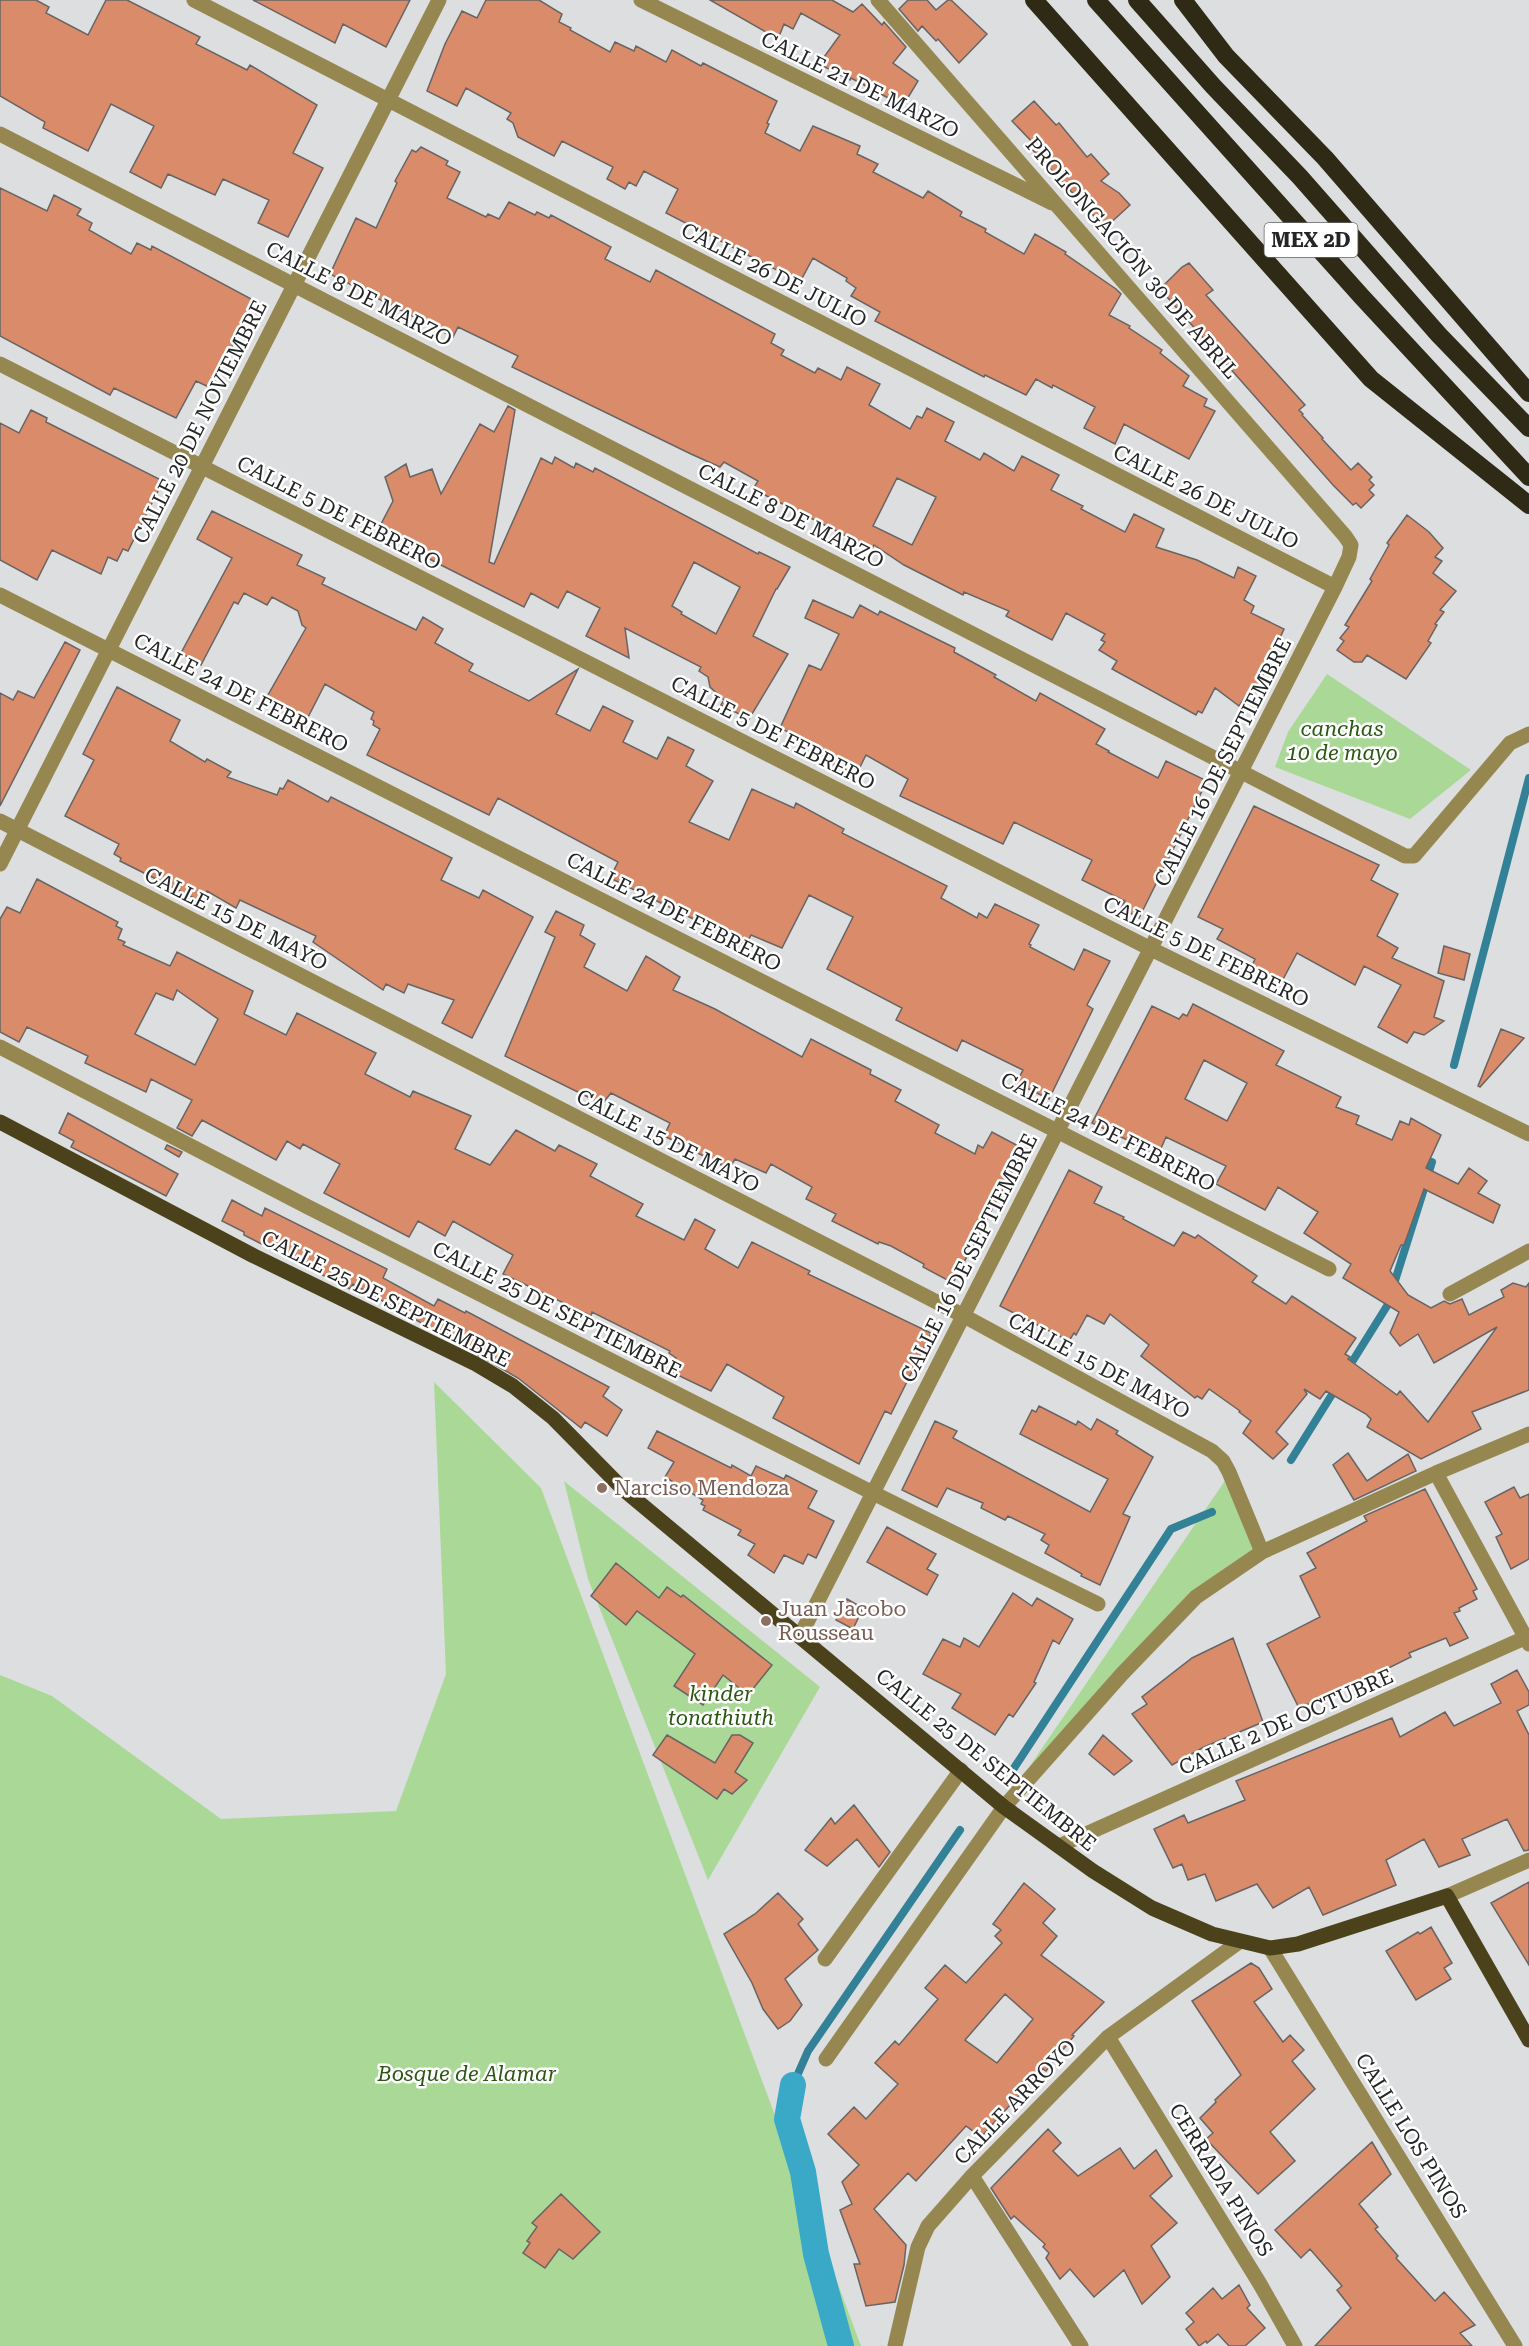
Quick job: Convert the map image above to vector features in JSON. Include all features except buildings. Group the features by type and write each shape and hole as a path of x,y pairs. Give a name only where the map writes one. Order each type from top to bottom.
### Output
{"highway":[{"path":"1034,0 1371,379 1529,504"},
{"name":"MEX 2D","path":"1096,0 1362,297 1529,477"},
{"name":"MEX 2D","path":"1137,0 1213,86 1300,177 1438,335 1529,428"},
{"path":"1183,0 1226,56 1325,158 1529,393"}],"main road":[{"name":"CALLE 25 DE SEPTIEMBRE","path":"0,1122 254,1256 503,1380 553,1418 624,1490 1004,1806 1110,1882 1152,1908 1212,1934 1270,1948 1298,1944 1448,1896"},
{"path":"1448,1896 1529,2040"}],"street":[{"name":"CALLE 26 DE JULIO","path":"194,0 1335,587"},
{"name":"CALLE 20 DE NOVIEMBRE","path":"0,864 439,0"},
{"name":"CALLE 21 DE MARZO","path":"641,0 1060,207"},
{"name":"PROLONGACIÓN 30 DE ABRIL","path":"878,0 1338,527 1351,545"},
{"name":"CALLE 8 DE MARZO","path":"0,134 1242,770 1405,856 1414,856 1510,743 1528,734"},
{"name":"CALLE 5 DE FEBRERO","path":"0,364 1151,949 1529,1134"},
{"name":"CALLE 16 DE SEPTIEMBRE","path":"800,1636 1335,587 1349,557 1351,545"},
{"name":"CALLE 24 DE FEBRERO","path":"0,595 1329,1269"},
{"name":"CALLE 15 DE MAYO","path":"0,821 964,1317 1212,1451 1223,1461 1229,1472 1262,1552"},
{"name":"CALLE 25 DE SEPTIEMBRE","path":"0,1047 308,1207 873,1493 1098,1604"},
{"path":"1450,1294 1529,1251"},
{"path":"826,2059 1004,1806 1122,1674 1196,1597 1262,1552 1436,1473 1529,1434"},
{"path":"1436,1473 1528,1639"},
{"name":"CALLE 2 DE OCTUBRE","path":"1059,1846 1528,1639"},
{"path":"825,1959 961,1770"},
{"path":"1448,1896 1529,1860"},
{"name":"CALLE ARROYO","path":"895,2346 918,2247 928,2226 972,2176 1108,2037 1239,1942"},
{"name":"CALLE LOS PINOS","path":"1270,1948 1515,2346"},
{"name":"CERRADA PINOS","path":"1108,2037 1260,2284 1295,2346"},
{"path":"972,2176 1082,2346"}],"green space":[{"name":"canchas 10 de mayo","path":"1327,674 1471,770 1410,819 1275,767 1288,732"},
{"name":"Bosque de Alamar","path":"434,1382 541,1488 861,2346 0,2346 0,1675 52,1696 221,1819 396,1811 446,1674"},
{"path":"1233,1469 1264,1545 1196,1592 1012,1792"},
{"name":"kinder tonathiuth","path":"564,1481 820,1687 708,1880 588,1579"}],"waterway":[{"path":"1454,1065 1529,778"},
{"path":"1427,1178 1432,1162"},
{"path":"1347,1370 1387,1306 1423,1192"},
{"path":"1291,1460 1336,1388"},
{"path":"1014,1768 1171,1529 1212,1512"},
{"path":"793,2085 808,2051 960,1830"},
{"path":"793,2085 787,2119 803,2172 816,2254 841,2346"}],"place":[{"name":"Narciso Mendoza","path":"602,1488"},
{"name":"Juan Jacobo Rousseau","path":"766,1621"}]}
